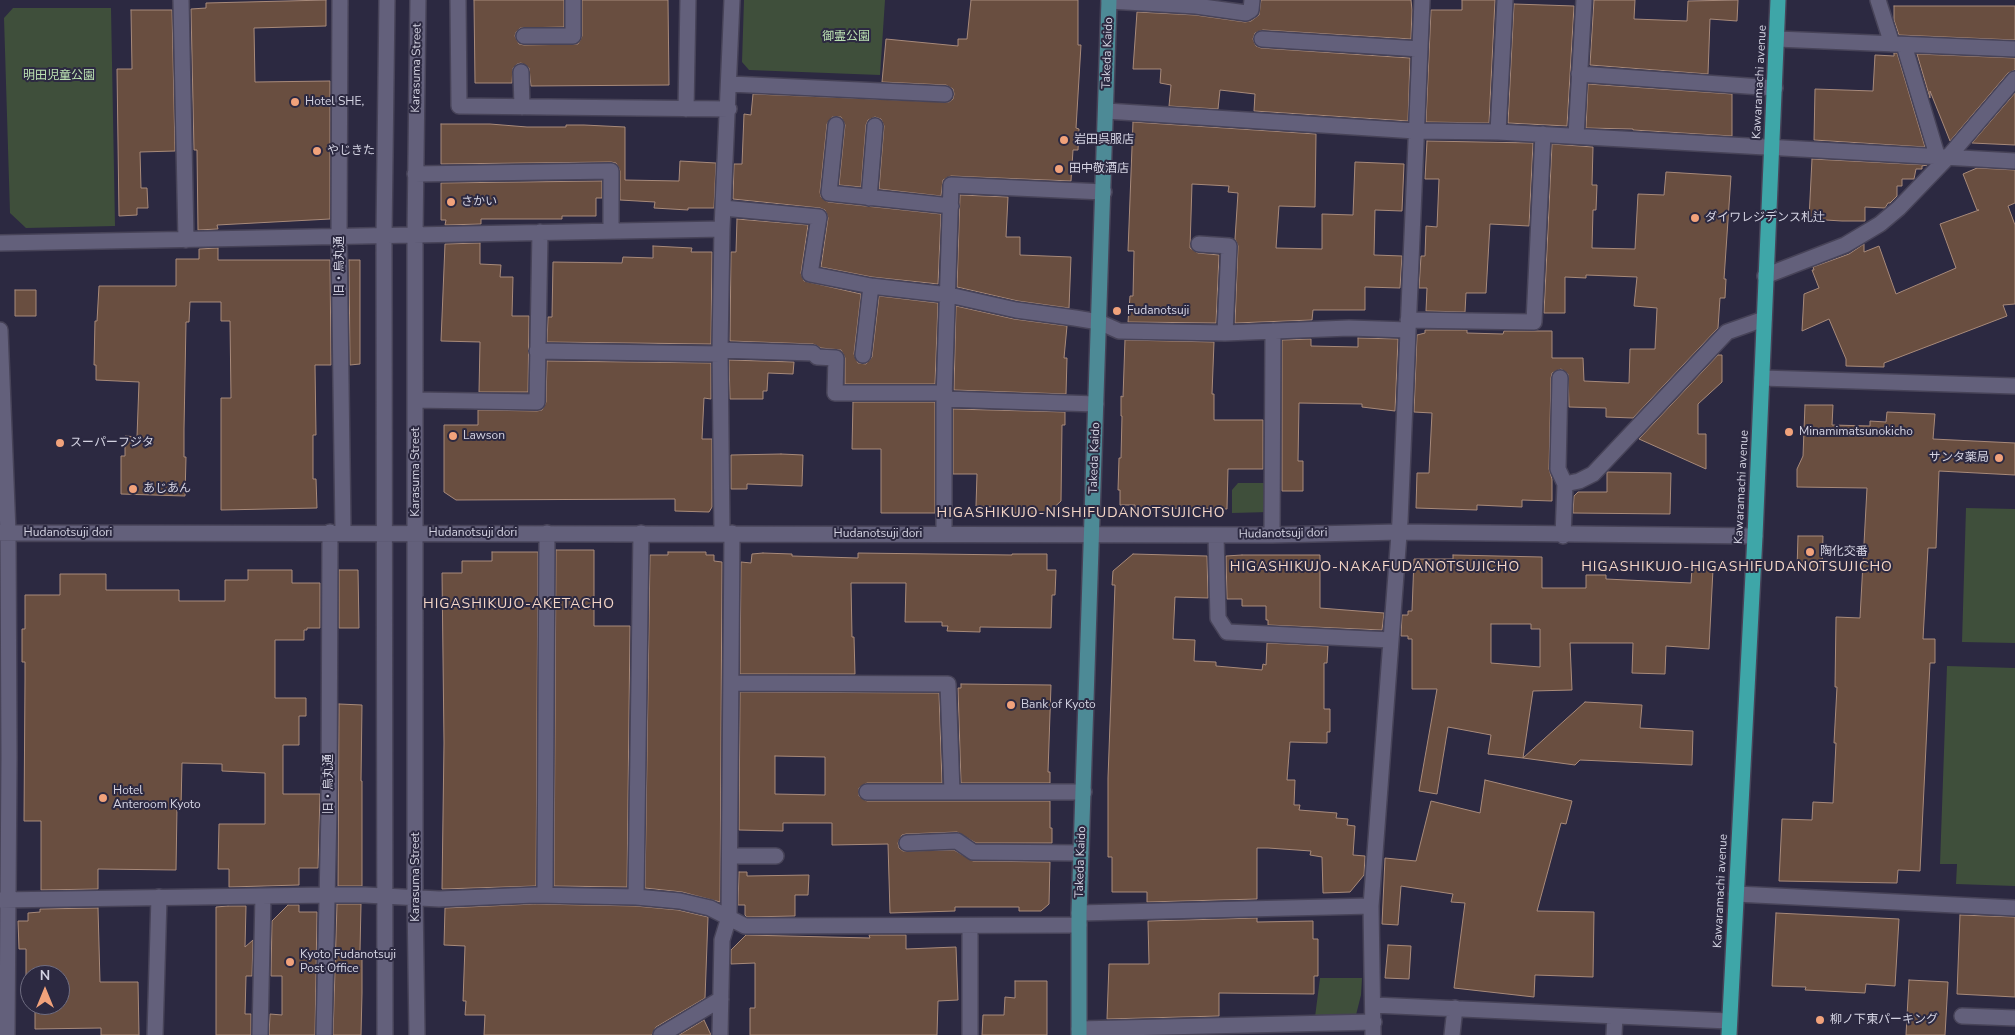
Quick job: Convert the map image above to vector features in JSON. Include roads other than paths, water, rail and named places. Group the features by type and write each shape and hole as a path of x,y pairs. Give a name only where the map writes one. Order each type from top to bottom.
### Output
{"highway":[{"name":"Kawaramachi avenue","path":"1729,1028 1755,536 1778,0"}],"main road":[{"name":"Takeda Kaido","path":"1079,1032 1079,919 1109,0"}],"street":[{"path":"181,0 186,240"},
{"name":"旧・烏丸通","path":"324,1035 336,532 340,237 340,0"},
{"path":"385,1035 384,235 387,0"},
{"name":"Karasuma Street","path":"417,1035 415,898 415,174 418,0"},
{"path":"458,0 459,106 729,109"},
{"path":"524,36 573,36 572,0"},
{"path":"686,109 688,0"},
{"path":"720,1035 722,940 729,917 730,856 732,683 720,352 722,229 729,109 732,0"},
{"path":"1109,0 1196,6 1246,13 1251,10 1252,0"},
{"path":"1079,1032 1374,1029 1371,906 1399,532 1422,0"},
{"path":"1498,132 1505,0"},
{"path":"1576,136 1584,0"},
{"path":"1878,0 1943,155"},
{"path":"1262,39 1420,49"},
{"path":"1777,39 2015,49"},
{"path":"521,72 522,107"},
{"path":"1579,74 1775,88"},
{"path":"1765,276 1845,245 1880,224 1899,208 1943,155 2015,79"},
{"path":"730,84 945,94"},
{"path":"1106,111 1416,131 1543,134 2015,160"},
{"path":"836,126 829,193 951,206"},
{"path":"869,198 875,126"},
{"path":"724,208 818,218 810,274 871,286 949,295 1016,310 1099,322 1119,331 1225,333 1534,322 1543,134"},
{"path":"415,174 611,171 611,230"},
{"path":"944,534 944,396 949,295 951,185 1104,192"},
{"path":"0,243 722,229"},
{"path":"415,400 537,402 540,232"},
{"path":"1199,244 1229,246 1225,333"},
{"path":"863,355 871,286"},
{"path":"1565,484 1579,481 1593,474 1727,332 1764,319"},
{"path":"0,330 4,533 4,900 7,1035"},
{"path":"1272,535 1273,331"},
{"path":"537,351 813,353 817,356 836,358 835,393 944,396 1096,404"},
{"path":"1560,378 1558,468 1565,484 1563,536"},
{"path":"1762,378 2015,386"},
{"name":"Hudanotsuji dori","path":"4,533 416,532 1272,535 1399,532 1563,536 1755,536"},
{"path":"545,896 547,533"},
{"path":"636,897 641,533"},
{"path":"1216,535 1218,618 1227,632 1391,640"},
{"path":"732,683 948,684 952,792"},
{"path":"867,792 1084,792"},
{"path":"907,843 956,841 973,852 1081,853"},
{"path":"730,856 776,856"},
{"path":"1736,894 2015,908"},
{"path":"4,900 327,895 439,899 545,896 636,897 680,900 710,908 745,926 970,926 1079,919 1371,906"},
{"path":"260,1035 263,896"},
{"path":"155,1035 159,897"},
{"path":"970,926 970,1035"},
{"path":"661,1035 720,999"},
{"path":"1373,1005 1615,1016 1729,1028"},
{"path":"1452,1035 1455,1008"},
{"path":"1614,1035 1615,1016"},
{"path":"1962,1016 2015,1018"}],"place":[{"name":"Hotel SHE,","path":"295,102"},
{"name":"岩田呉服店","path":"1064,140"},
{"name":"やじきた","path":"317,151"},
{"name":"田中敬酒店","path":"1059,169"},
{"name":"さかい","path":"451,202"},
{"name":"ダイワレジデンス札辻","path":"1695,218"},
{"name":"Fudanotsuji","path":"1117,311"},
{"name":"Minamimatsunokicho","path":"1789,432"},
{"name":"Lawson","path":"453,436"},
{"name":"スーパーフジタ","path":"60,443"},
{"name":"サンタ薬局","path":"1999,458"},
{"name":"あじあん","path":"133,489"},
{"name":"陶化交番","path":"1810,552"},
{"name":"Bank of Kyoto","path":"1011,705"},
{"name":"Hotel Anteroom Kyoto","path":"103,798"},
{"name":"Kyoto Fudanotsuji Post Office","path":"290,962"},
{"name":"柳ノ下東パーキング","path":"1820,1020"}],"district":[{"name":"HIGASHIKUJO-NISHIFUDANOTSUJICHO","path":"1081,514"},
{"name":"HIGASHIKUJO-NAKAFUDANOTSUJICHO","path":"1375,568"},
{"name":"HIGASHIKUJO-HIGASHIFUDANOTSUJICHO","path":"1737,568"},
{"name":"HIGASHIKUJO-AKETACHO","path":"519,605"}],"park label":[{"name":"御霊公園","path":"846,37"},
{"name":"明田児童公園","path":"59,76"}]}
